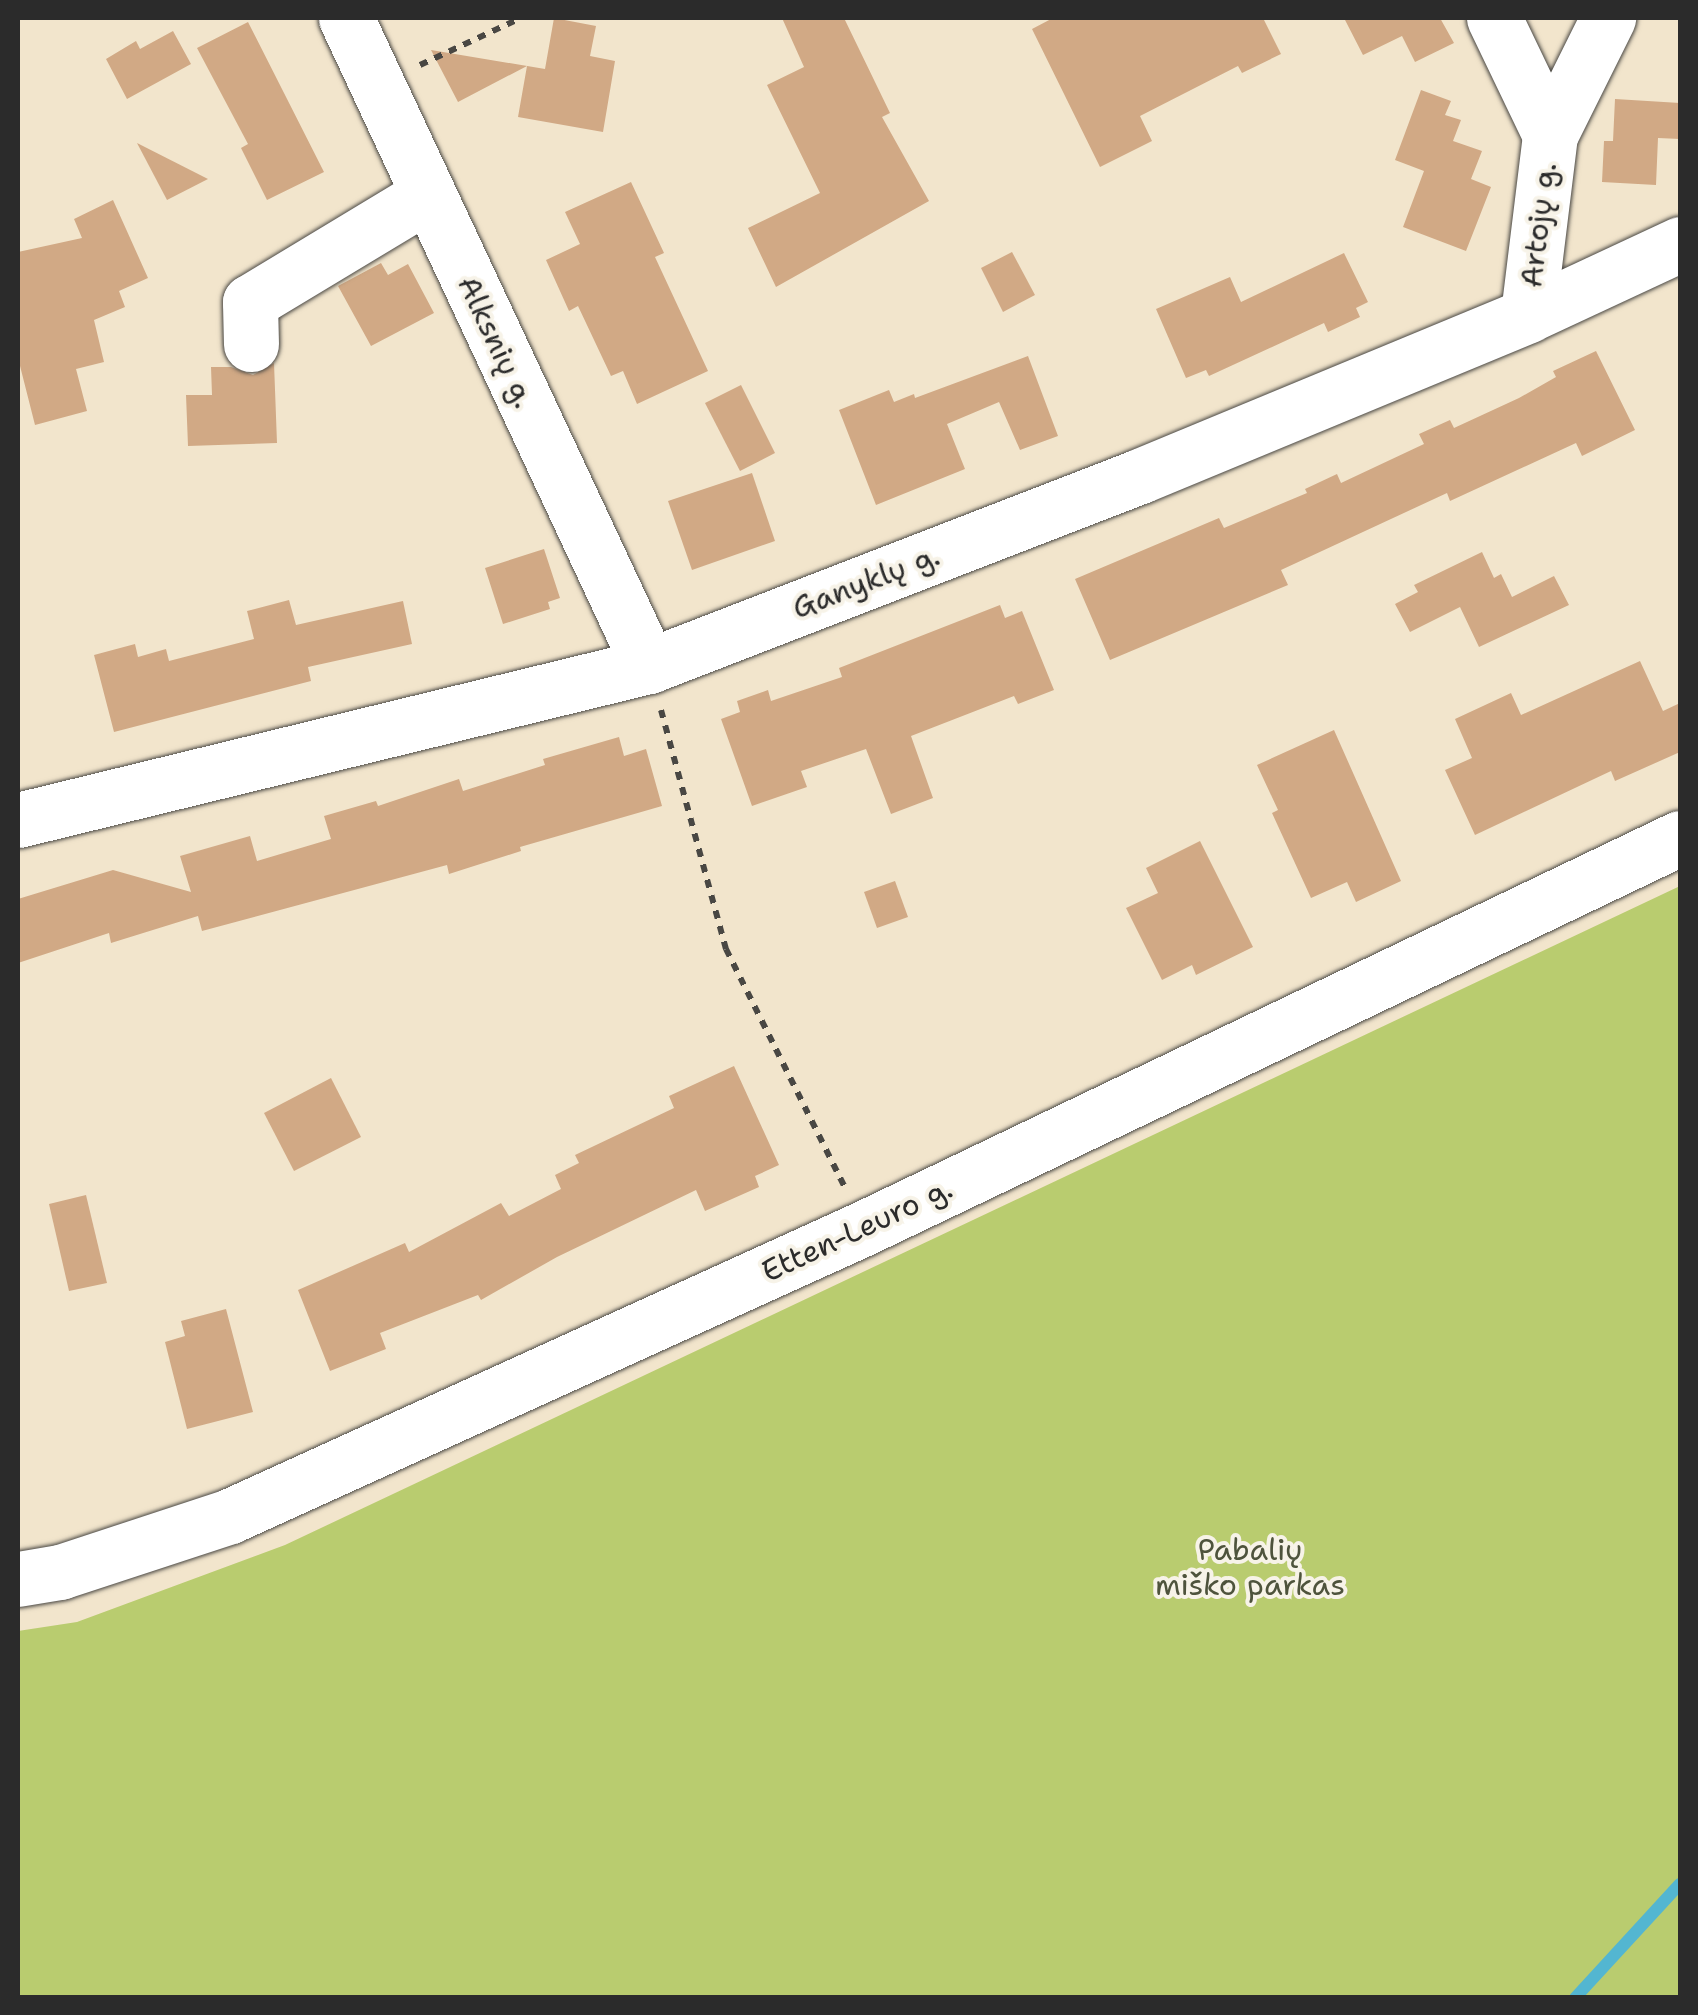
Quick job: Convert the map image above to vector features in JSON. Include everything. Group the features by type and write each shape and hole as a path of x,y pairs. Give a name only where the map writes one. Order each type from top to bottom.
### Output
{"street":[{"name":"Alksnių g.","path":"346,18 649,666"},
{"name":"Artojų g.","path":"1494,18 1550,135"},
{"name":"Artojų g.","path":"1528,315 1550,135 1608,18"},
{"path":"250,344 250,302 426,196"},
{"name":"Ganyklų g.","path":"18,820 649,666 1140,476 1528,315 1680,244"},
{"name":"Etten-Leuro g.","path":"18,1579 60,1572 230,1516 864,1228 1680,838"}],"path":[{"path":"378,84 521,18"},
{"path":"649,666 726,950 864,1228"}],"green space":[{"name":"Pabalių miško parkas","path":"1680,886 1680,1997 18,1997 18,1631 77,1622 285,1545"}],"building":[{"path":"554,18 596,26 590,56 615,61 603,132 518,117 527,66 545,69"},
{"path":"782,18 844,18 890,113 882,117 929,201 776,287 748,228 820,193 767,85 804,67"},
{"path":"1053,18 1263,18 1281,54 1242,73 1238,66 1140,116 1152,141 1100,167 1032,29"},
{"path":"1344,18 1440,18 1454,43 1415,62 1402,36 1363,55"},
{"path":"248,22 324,172 267,200 241,148 248,144 197,48"},
{"path":"173,31 191,64 127,99 106,59 136,41 140,49"},
{"path":"431,50 527,66 458,102"},
{"path":"1421,90 1451,101 1445,115 1461,120 1453,141 1482,151 1471,179 1491,187 1466,251 1403,227 1424,171 1395,160"},
{"path":"1615,99 1680,103 1680,139 1658,138 1656,185 1602,182 1604,141 1613,141"},
{"path":"137,143 208,179 167,200"},
{"path":"631,182 664,253 655,257 708,371 637,404 623,371 611,376 578,306 569,311 546,260 580,244 565,212"},
{"path":"113,200 148,278 119,291 125,307 94,320 104,362 76,369 87,411 35,425 18,358 18,252 82,238 74,219"},
{"path":"1012,252 1035,295 1003,312 981,268"},
{"path":"1344,253 1368,302 1356,308 1360,317 1328,332 1324,323 1209,376 1206,370 1186,378 1156,309 1230,277 1241,302"},
{"path":"381,263 388,275 408,264 434,313 371,346 338,286"},
{"path":"1596,351 1635,430 1582,456 1576,443 1450,501 1447,493 1281,570 1288,585 1110,660 1075,579 1219,518 1224,528 1307,493 1305,489 1337,474 1341,483 1424,444 1419,434 1450,420 1454,428 1519,398 1556,377 1553,371"},
{"path":"1028,356 1058,436 1020,450 999,402 947,424 965,469 876,505 839,410 889,390 894,402 914,394 915,398"},
{"path":"274,363 277,443 188,446 186,395 212,395 211,367 231,367 253,375"},
{"path":"741,385 775,453 740,471 705,403"},
{"path":"752,473 775,541 692,570 668,501"},
{"path":"544,549 560,598 548,602 550,609 503,624 485,568"},
{"path":"1482,552 1494,578 1501,574 1512,597 1554,576 1569,605 1479,647 1460,607 1410,632 1395,604 1418,592 1414,585"},
{"path":"289,600 296,625 403,601 412,644 308,667 311,681 114,732 94,655 135,644 138,657 166,649 169,661 254,639 247,611"},
{"path":"1000,605 1005,618 1022,611 1054,690 1018,704 1014,696 911,736 933,798 891,814 866,749 801,771 807,787 752,806 721,719 740,712 737,701 768,690 771,701 842,677 839,668"},
{"path":"1640,661 1663,711 1680,703 1680,752 1615,781 1611,771 1475,835 1445,770 1472,758 1455,719 1511,693 1521,715"},
{"path":"1334,730 1401,881 1356,902 1347,882 1311,898 1272,813 1278,810 1257,765"},
{"path":"619,737 624,756 646,749 662,806 520,847 521,851 449,874 447,865 202,931 198,916 111,943 109,933 18,963 18,899 113,870 191,892 180,856 250,836 257,861 331,839 324,816 376,801 378,806 459,779 463,791 545,765 543,759"},
{"path":"1200,841 1253,947 1196,975 1192,965 1162,980 1126,908 1158,893 1146,868"},
{"path":"895,881 908,917 877,928 864,892"},
{"path":"734,1066 779,1165 755,1176 759,1187 705,1211 696,1190 557,1257 481,1300 478,1295 380,1333 386,1349 330,1371 298,1290 405,1243 409,1252 501,1203 509,1216 561,1189 555,1175 579,1163 575,1155 674,1108 669,1096"},
{"path":"331,1078 361,1137 294,1171 264,1113"},
{"path":"86,1195 107,1283 69,1291 49,1204"},
{"path":"226,1309 253,1412 187,1429 165,1342 185,1336 181,1321"}],"waterway":[{"path":"1575,1998 1680,1884"}]}
